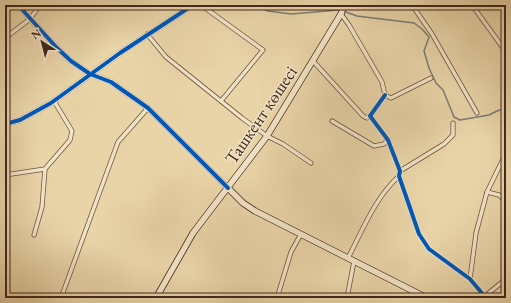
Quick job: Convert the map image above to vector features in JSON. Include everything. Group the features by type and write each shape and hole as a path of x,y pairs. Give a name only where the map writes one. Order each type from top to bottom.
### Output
{"main road":[{"name":"Ташкент көшесі","path":"156,298 192,233 267,136 341,14 342,5"},
{"path":"228,188 255,211 426,298"}],"street":[{"path":"18,5 57,48 72,61 90,74 111,82 148,108 228,188"},
{"path":"5,38 30,18 40,5"},
{"path":"5,124 20,120 54,101 147,34 193,5"},
{"path":"201,5 264,50 221,101"},
{"path":"412,5 432,34 477,113"},
{"path":"472,5 506,52"},
{"path":"313,61 367,118 385,95 382,82 341,14"},
{"path":"147,34 166,56 221,101 267,136 283,144 311,163"},
{"path":"385,95 391,98 431,78"},
{"path":"34,235 42,207 45,170 70,140 72,131 54,101"},
{"path":"61,298 118,142 148,108"},
{"path":"370,116 388,140 400,171 399,176 419,234 429,249 470,279 485,297 506,279"},
{"path":"332,121 374,146 384,144 388,140"},
{"path":"400,171 444,144 453,135 453,123"},
{"path":"470,279 476,233 488,192 506,153"},
{"path":"5,175 45,170"},
{"path":"347,298 351,260 382,194 399,176"},
{"path":"488,192 499,196 506,202"},
{"path":"277,298 291,252 302,234"}],"waterway":[{"path":"253,5 268,11 291,14 339,10"},
{"path":"343,11 357,16 414,23 422,29 429,37 424,51 429,68 436,83 443,90 454,117 460,120 489,115 506,108"}],"cycle path":[{"path":"18,5 57,48 71,61 90,74 111,82 148,108 228,188"},
{"path":"5,124 20,120 51,103 120,53 193,5"},
{"path":"385,95 370,116 388,140 400,171 399,176 419,234 429,249 470,279 486,298"}]}
